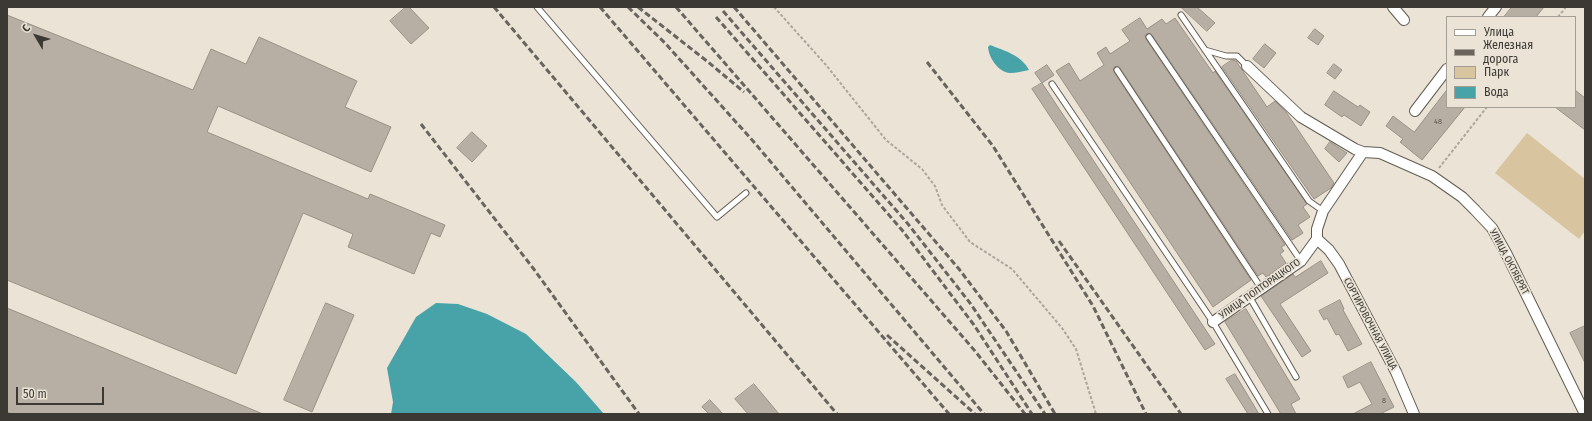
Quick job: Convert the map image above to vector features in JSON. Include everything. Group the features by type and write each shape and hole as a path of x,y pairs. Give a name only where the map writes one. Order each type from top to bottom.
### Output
{"street":[{"path":"1393,7 1404,20"},
{"path":"1489,16 1496,7"},
{"name":"УЛИЦА ОКТЯБРЯТ","path":"1246,66 1301,117 1348,146 1363,152 1380,153 1432,176 1462,197 1492,228 1506,253 1584,414"},
{"path":"1415,111 1446,71"},
{"name":"УЛИЦА ПОЛТОРАЦКОГО","path":"1213,322 1301,261 1317,239 1322,211 1363,152"},
{"name":"СОРТИРОВОЧНАЯ УЛИЦА","path":"1317,239 1329,250 1339,264 1396,372 1414,414"}],"lane":[{"path":"537,7 717,217 746,193"},
{"path":"1181,15 1309,201 1322,211"},
{"path":"1149,37 1301,261"},
{"path":"1205,50 1226,56 1237,56 1246,66"},
{"path":"1117,70 1261,288"},
{"path":"1052,84 1213,322 1268,414"},
{"path":"1249,296 1296,377"}],"path":[{"path":"774,7 826,65 886,140 922,169 935,186 942,205 970,242 1012,269 1062,328 1076,348 1096,414"},
{"path":"1559,16 1566,7"},
{"path":"1432,176 1486,108"}],"green space":[{"path":"1527,133 1585,179 1585,231 1579,239 1495,173"}],"water":[{"path":"990,45 1017,57 1029,70 1010,73 1002,70 995,64 990,56 988,47"},
{"path":"436,303 458,304 487,314 526,334 576,382 604,414 391,414 393,402 387,368 416,317"}],"building":[{"path":"406,7 409,7 429,28 411,44 390,21"},
{"path":"1181,7 1197,7 1215,23 1207,31"},
{"path":"1512,7 1544,7 1537,16 1505,16"},
{"path":"7,15 193,90 211,49 246,64 259,37 357,81 345,107 391,127 371,172 218,106 207,132 368,199 370,194 445,225 440,237 431,233 414,274 348,247 353,234 303,213 236,374 7,280"},
{"path":"1140,18 1147,29 1162,19 1166,24 1175,18 1213,73 1215,71 1307,204 1303,207 1310,217 1298,225 1303,233 1292,240 1152,35 1149,33 1146,34 1146,39 1285,245 1281,247 1284,251 1280,254 1286,263 1266,277 1263,273 1258,276 1120,68 1117,66 1114,67 1114,72 1251,280 1213,307 1056,71 1069,63 1080,81 1104,65 1097,53 1106,47 1110,54 1130,41 1122,30"},
{"path":"1315,29 1324,36 1318,45 1308,38"},
{"path":"1265,44 1276,53 1264,68 1253,59"},
{"path":"1232,60 1236,61 1267,107 1275,101 1286,112 1334,183 1331,188 1314,199 1222,67"},
{"path":"1334,64 1342,70 1335,79 1327,73"},
{"path":"1047,65 1054,75 1042,83 1035,73"},
{"path":"1042,83 1215,344 1205,350 1032,89"},
{"path":"1334,91 1358,107 1360,105 1370,112 1361,126 1344,115 1342,117 1325,105"},
{"path":"1446,91 1446,108 1464,108 1422,160 1400,142 1403,139 1386,126 1393,116 1414,132"},
{"path":"1576,91 1585,98 1585,130 1556,108 1576,108"},
{"path":"472,132 487,146 472,162 457,148"},
{"path":"1330,142 1347,153 1339,162 1325,149"},
{"path":"1321,261 1328,273 1280,304 1311,351 1302,357 1261,296 1293,274 1295,277"},
{"path":"1340,300 1344,309 1343,310 1362,344 1348,351 1339,334 1336,335 1327,318 1324,320 1319,311"},
{"path":"326,303 354,315 312,412 284,400"},
{"path":"7,308 263,414 12,414 7,412"},
{"path":"1246,309 1300,399 1291,404 1296,414 1281,414 1225,322"},
{"path":"1585,326 1585,363 1570,333"},
{"path":"1371,362 1394,407 1380,414 1353,414 1372,404 1360,382 1348,388 1343,377"},
{"path":"1235,374 1259,414 1248,414 1226,379"},
{"path":"754,384 779,414 748,414 735,399"},
{"path":"710,400 723,414 709,414 702,407"}],"railway":[{"path":"494,7 837,414"},
{"path":"600,7 949,414"},
{"path":"628,7 665,43 753,141 984,414"},
{"path":"638,7 744,92"},
{"path":"676,7 975,351 1025,414"},
{"path":"734,7 959,269 1006,331 1055,414"},
{"path":"723,11 908,224 970,303 1045,414"},
{"path":"716,17 902,230 974,325 1032,414"},
{"path":"927,62 993,146 1093,306 1146,414"},
{"path":"421,124 533,268 639,414"},
{"path":"1059,241 1181,414"},
{"path":"887,335 975,414"}]}
